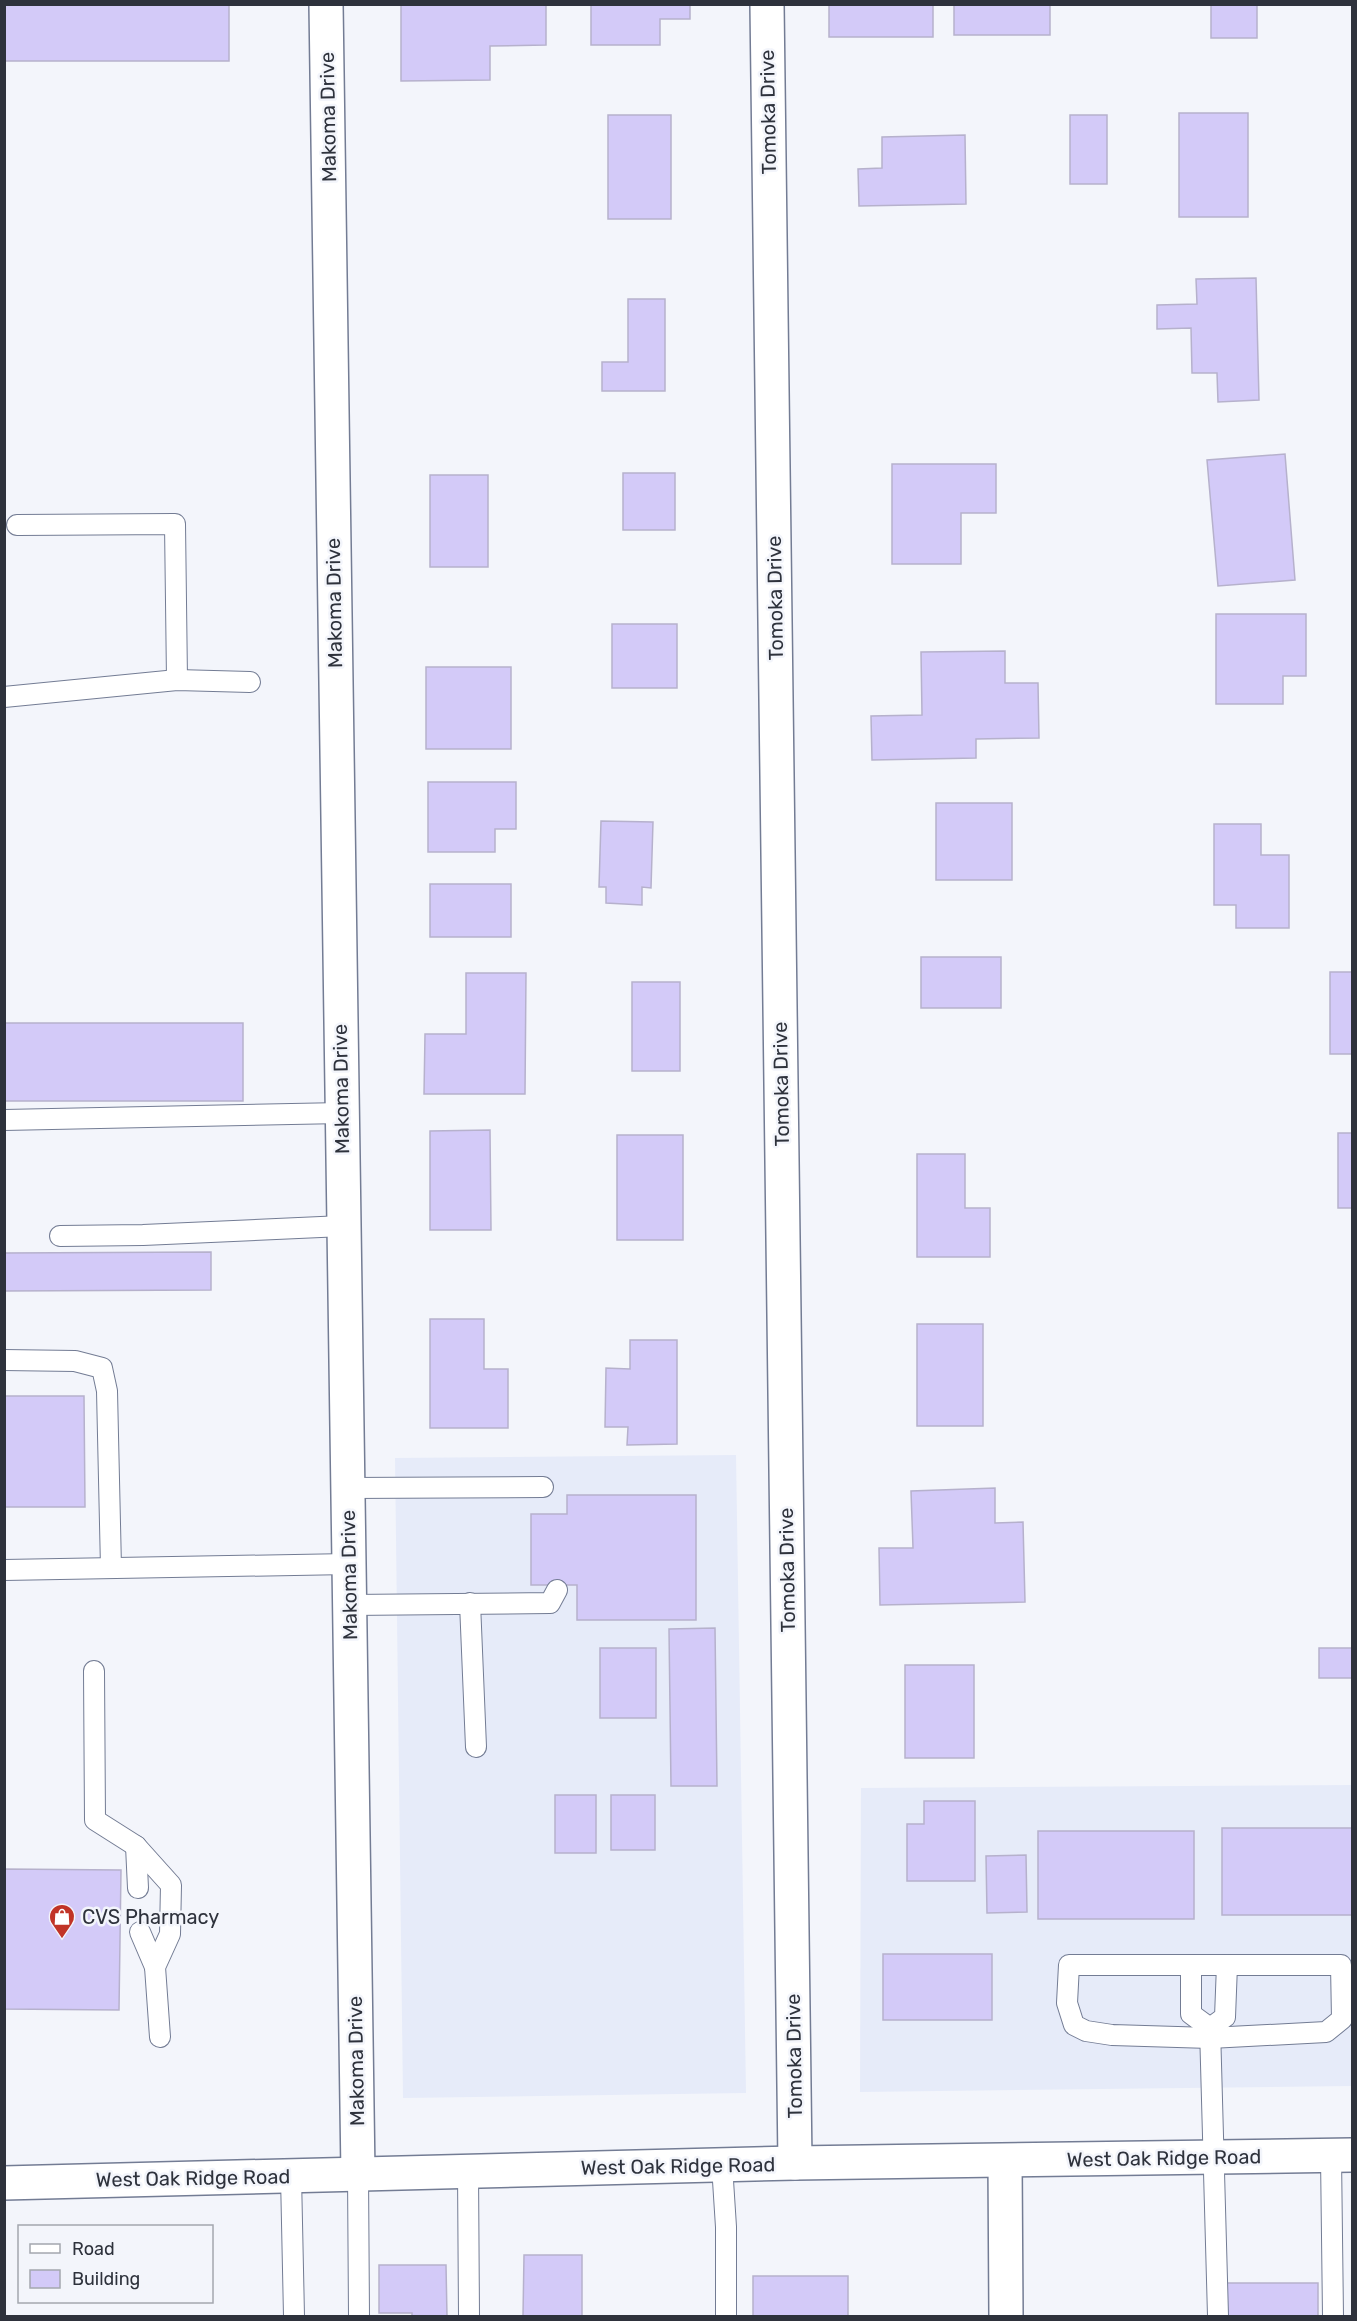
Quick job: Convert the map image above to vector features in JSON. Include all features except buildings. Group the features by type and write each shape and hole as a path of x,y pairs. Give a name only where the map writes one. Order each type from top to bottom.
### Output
{"street":[{"name":"Makoma Drive","path":"326,4 358,2174"},
{"name":"Tomoka Drive","path":"767,4 795,2163"},
{"name":"West Oak Ridge Road","path":"4,2183 795,2163 1342,2156"},
{"path":"1005,2161 1006,2316"}],"lane":[{"path":"17,525 175,524 177,680"},
{"path":"4,697 177,680 250,682"},
{"path":"4,1120 342,1113"},
{"path":"60,1236 343,1226"},
{"path":"4,1360 75,1361 102,1368 107,1392 111,1568"},
{"path":"347,1488 543,1487"},
{"path":"4,1570 349,1564"},
{"path":"349,1605 550,1603 557,1590"},
{"path":"470,1603 476,1747"},
{"path":"94,1671 95,1820 136,1846 171,1885 170,1934 155,1967"},
{"path":"136,1846 138,1888"},
{"path":"140,1932 155,1967 160,2037"},
{"path":"1069,1965 1191,1965 1341,1965 1342,2019 1326,2032 1112,2035 1086,2031 1074,2025 1067,2002 1069,1965"},
{"path":"1191,1965 1191,2014 1210,2033 1218,2316"},
{"path":"1210,2033 1226,2017 1227,1965"},
{"path":"1333,2316 1342,2156"},
{"path":"722,2165 726,2227 726,2316"},
{"path":"468,2171 469,2316"},
{"path":"358,2174 359,2316"},
{"path":"291,2176 294,2316"}],"shaded area":[{"path":"736,1455 746,2093 403,2098 395,1458"},
{"path":"1352,1785 1352,2086 860,2092 861,1788"}],"place":[{"name":"CVS Pharmacy","path":"62,1940"}]}
